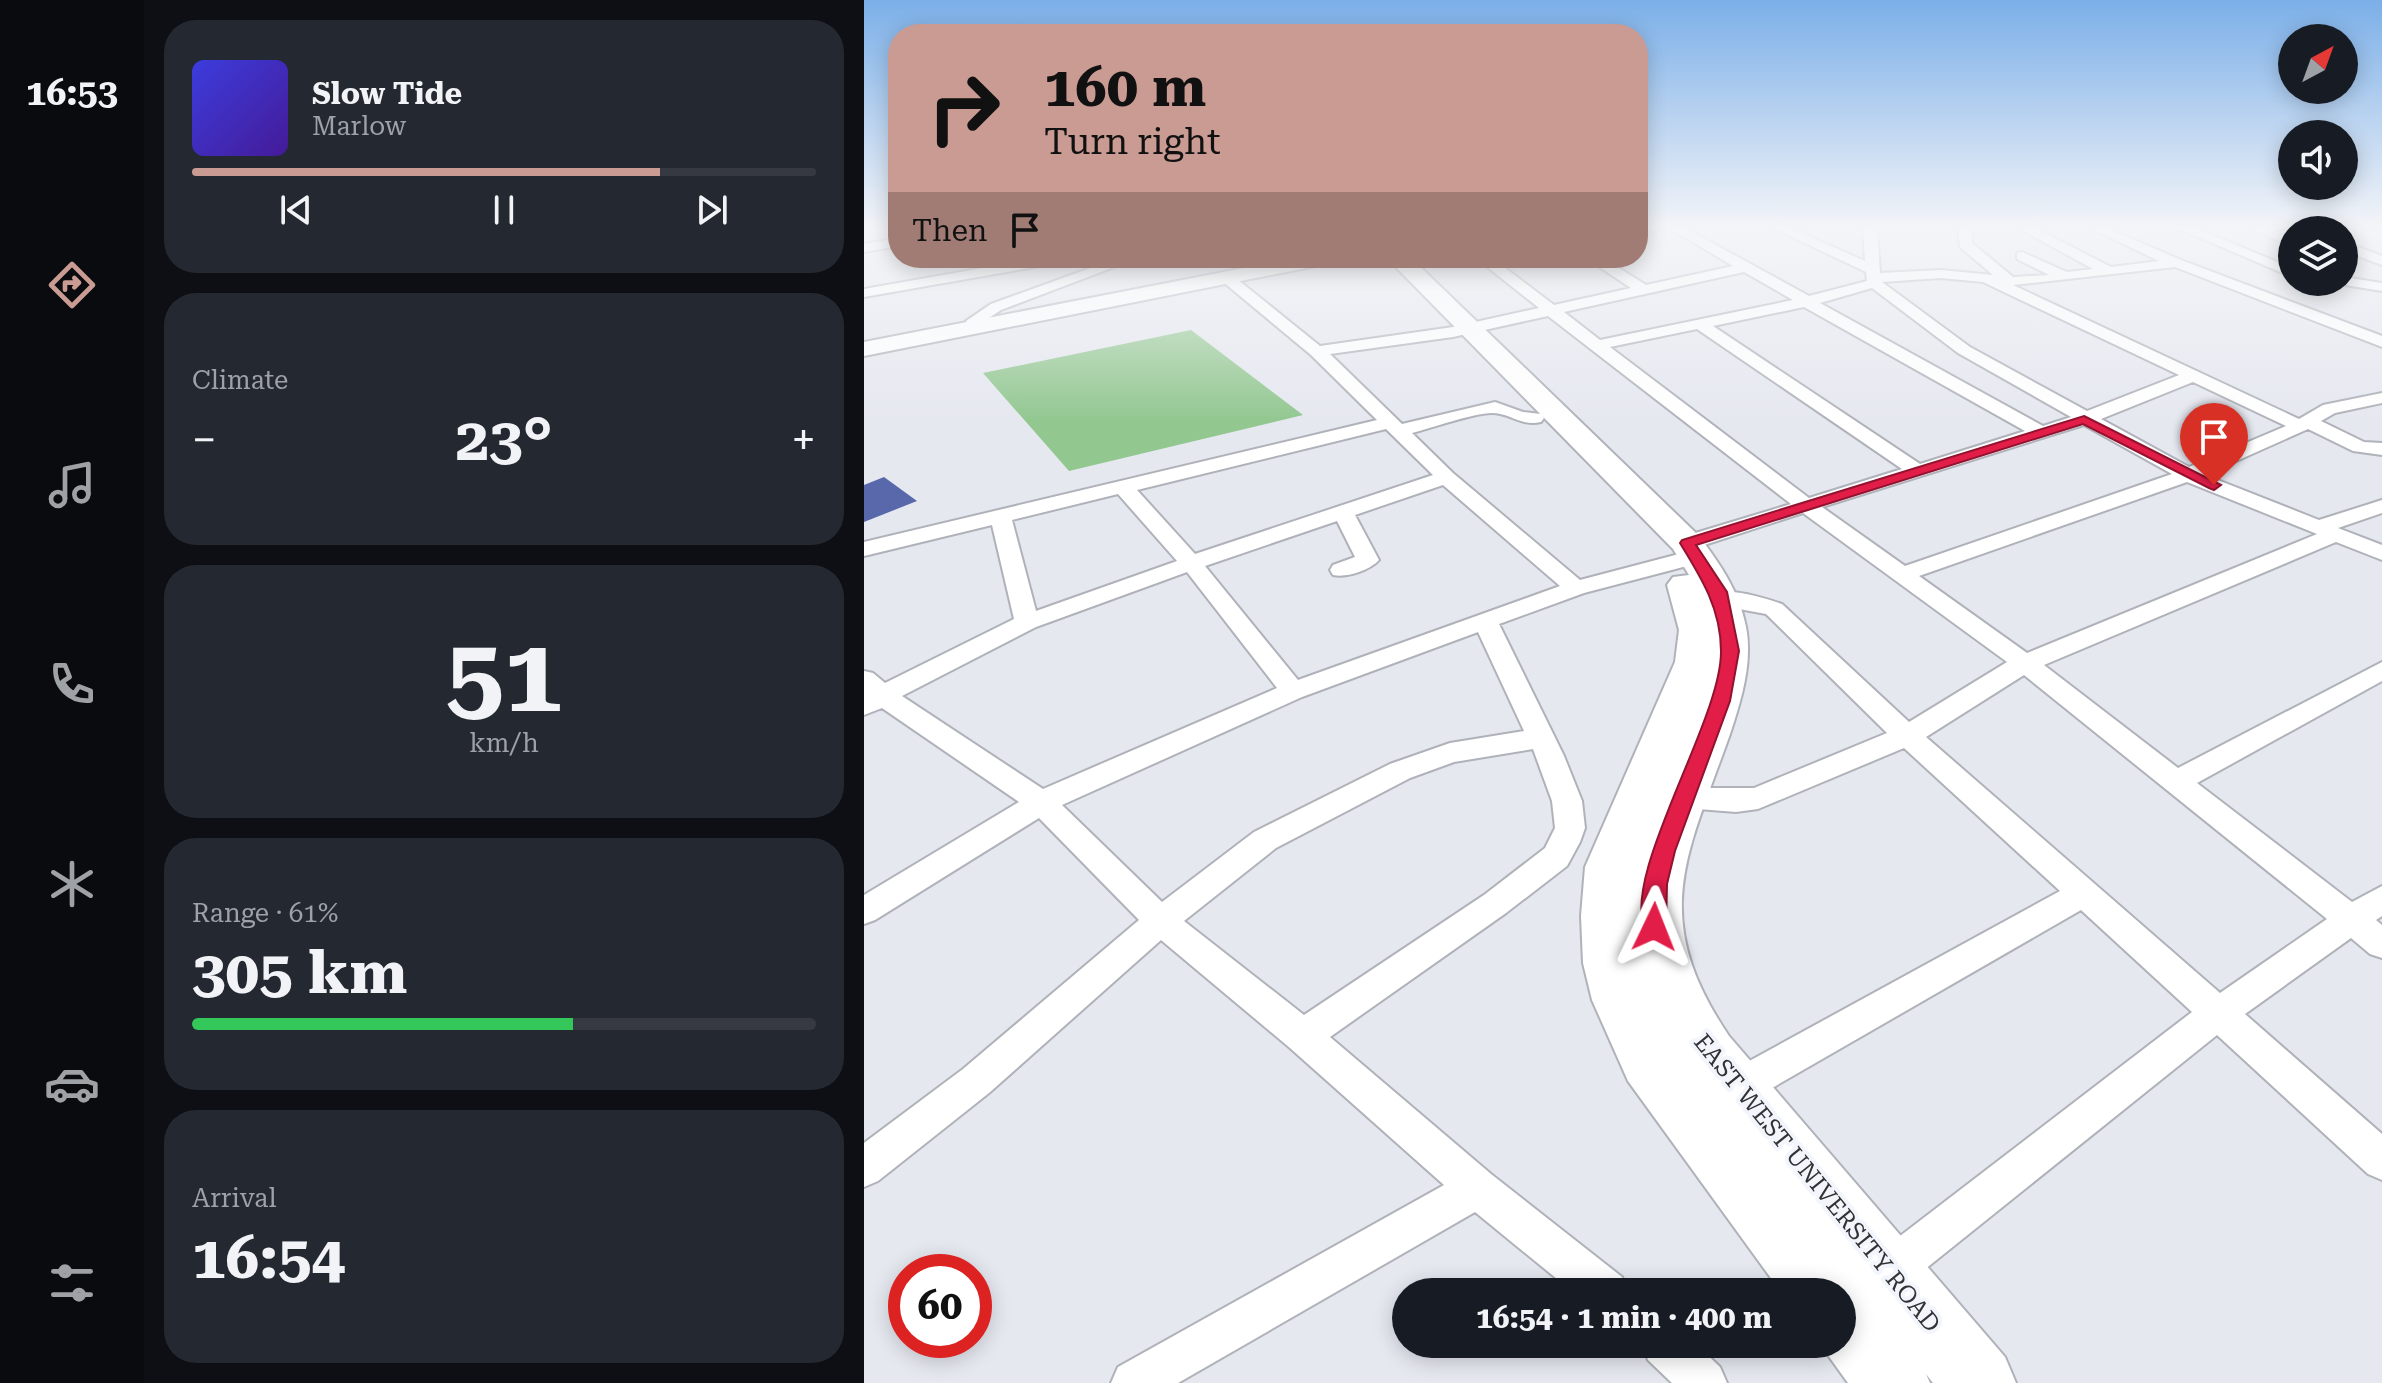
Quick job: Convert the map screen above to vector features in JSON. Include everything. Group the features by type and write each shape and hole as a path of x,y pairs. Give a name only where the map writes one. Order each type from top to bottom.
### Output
{"main road":[{"path":"864,349 974,321 1119,293"},
{"path":"864,341 903,338 1148,293"},
{"name":"EAST WEST UNIVERSITY ROAD","path":"1419,293 1462,330 1687,553 1720,599 1730,651 1720,701 1683,799 1656,884 1654,927 1663,969 1689,1026 1735,1090 1865,1294 1893,1383"},
{"name":"EAST WEST UNIVERSITY ROAD","path":"1429,293 1535,418 1687,553"},
{"name":"EAST WEST UNIVERSITY ROAD","path":"1687,553 1685,581 1699,630 1695,662 1610,867 1607,916 1610,963 1620,1000 1649,1062 1812,1278"},
{"name":"EAST WEST UNIVERSITY ROAD","path":"1865,1294 1979,1383"}],"street":[{"path":"974,321 996,307 1036,293"},
{"path":"1245,293 1317,351 1446,477 1576,588"},
{"path":"1527,293 1808,507 2025,663 2382,944"},
{"path":"1317,351 1462,330 1633,293"},
{"path":"1792,293 2040,432"},
{"path":"1598,345 1809,301 1832,293"},
{"path":"1893,293 1964,350 2188,475 2382,553"},
{"path":"2015,293 2190,377 2360,447 2382,449"},
{"path":"2254,293 2382,342"},
{"path":"2306,296 2354,331"},
{"path":"1701,325 1919,472"},
{"path":"864,911 1041,802 1293,691 1576,588 1687,553 1808,507 2084,419 2190,377"},
{"path":"1900,575 2188,475 2304,424 2329,409 2382,398"},
{"path":"864,549 1396,426 1495,407 1520,417 1535,418"},
{"path":"870,694 931,669 1027,622 1446,477"},
{"path":"1123,487 1191,563 1293,691"},
{"path":"1683,799 1736,801 1758,798 1908,735 2025,663 2382,506"},
{"path":"1341,570 1368,560 1343,512"},
{"path":"1000,516 1027,622"},
{"path":"1720,599 1757,603 1774,609 1853,687 2382,1160"},
{"path":"1303,1036 1495,904 1556,857 1570,828 1567,801 1541,738 1485,621"},
{"path":"2177,781 2382,670"},
{"path":"870,694 1041,802 1161,921 1303,1036 1477,1188 1590,1278"},
{"path":"864,1167 976,1081 1161,921 1265,840 1400,771 1450,753 1541,738"},
{"path":"1689,1118 2085,892"},
{"path":"1865,1294 2217,1014 2382,899"},
{"path":"1134,1383 1477,1188"},
{"path":"1678,1358 1704,1383"}],"green space":[{"path":"1191,330 1303,415 1069,471 983,373"}],"building":[{"path":"884,477 917,501 864,522 864,485"}],"route":[{"path":"1654,927 1656,884 1664,851 1720,701 1730,651 1719,592 1687,543 2084,419 2188,475 2214,485"}]}
